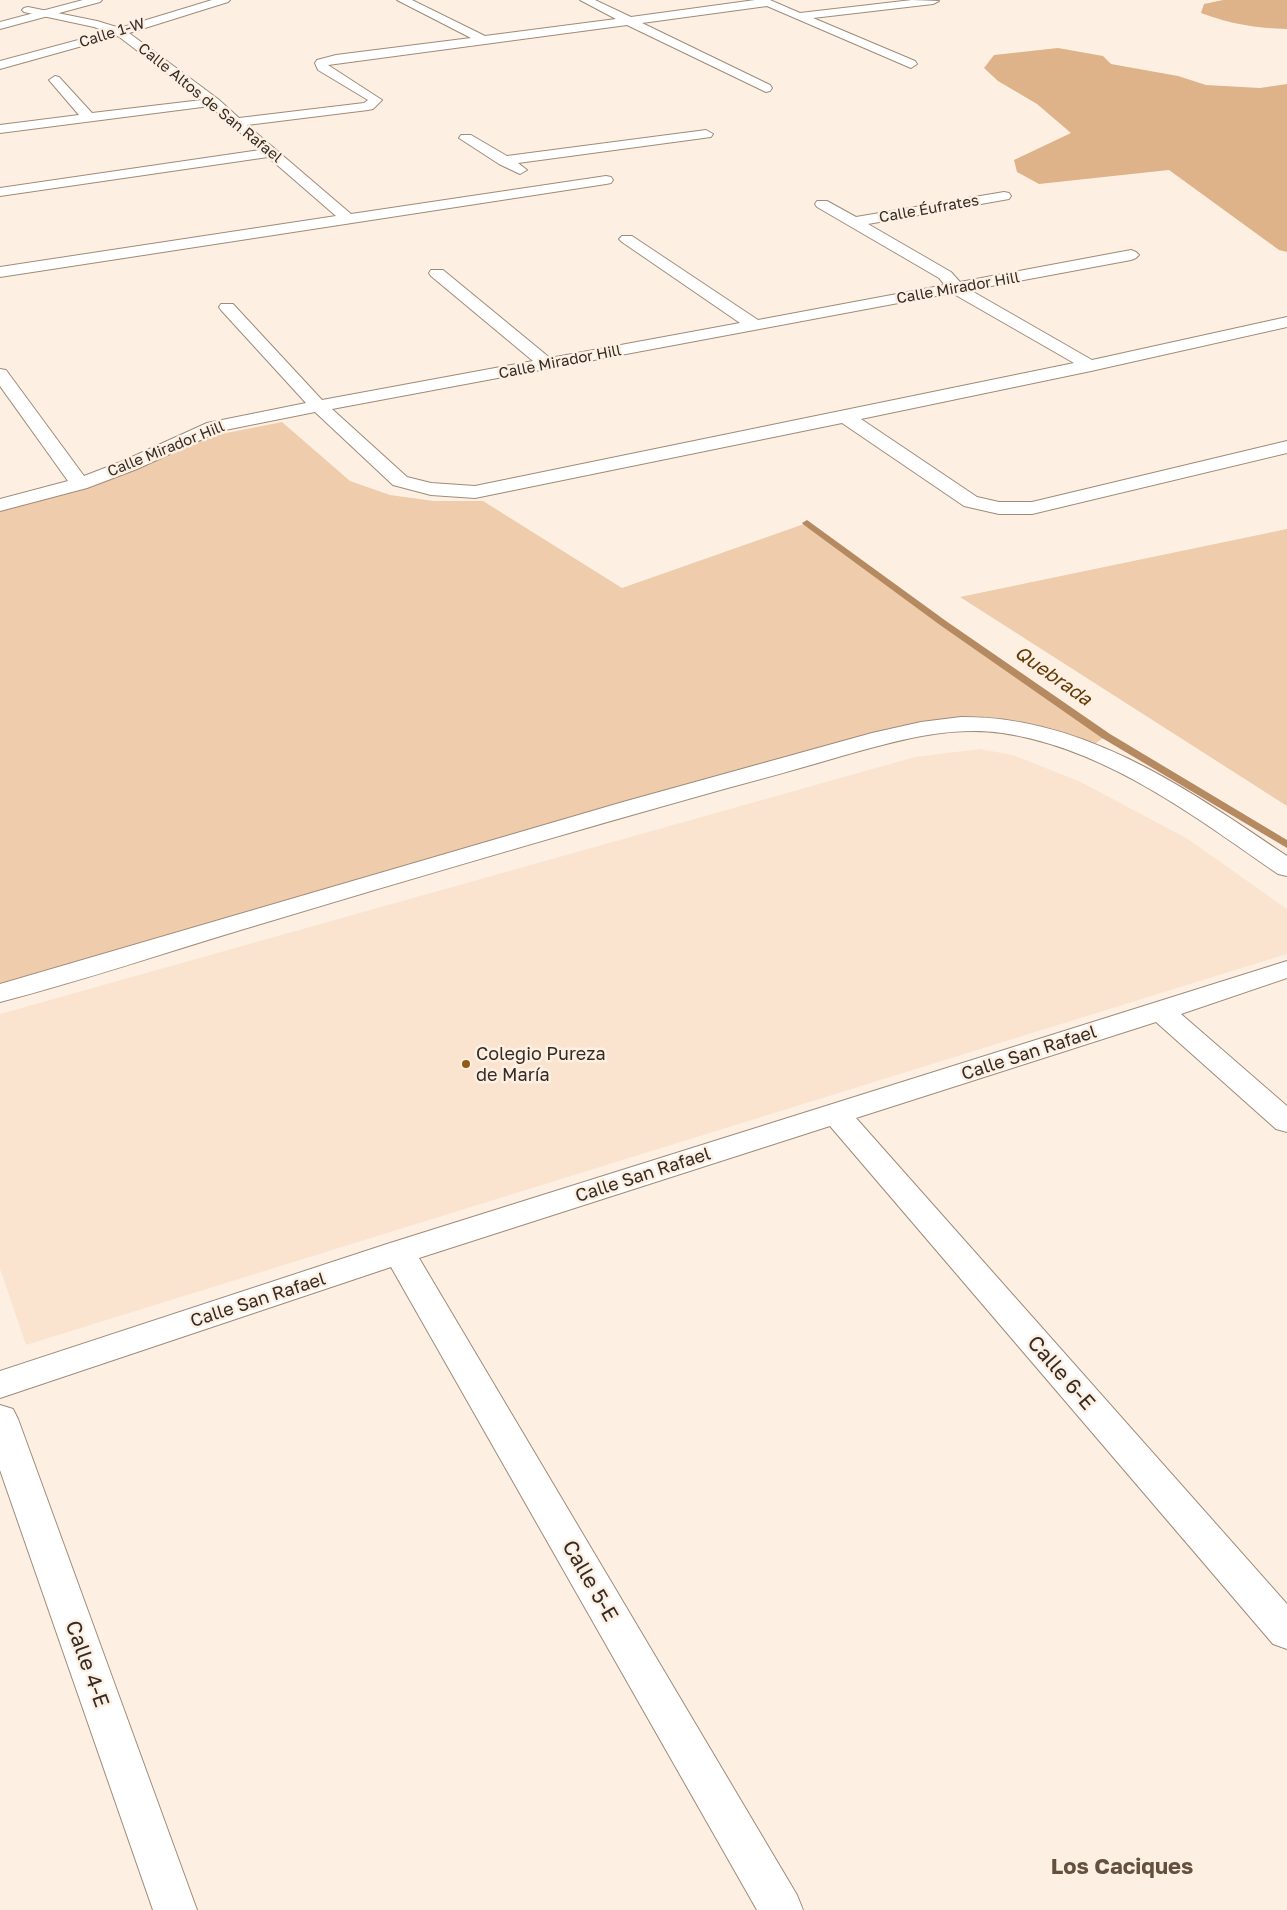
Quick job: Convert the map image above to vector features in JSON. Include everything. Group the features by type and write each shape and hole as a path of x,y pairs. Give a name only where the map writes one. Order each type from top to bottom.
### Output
{"street":[{"path":"0,17 65,0"},
{"path":"0,26 96,0"},
{"name":"Calle 1-W","path":"0,65 120,32 224,0"},
{"path":"404,0 484,40"},
{"path":"586,0 766,88"},
{"path":"799,16 933,0"},
{"path":"236,122 368,106 376,100 322,67 321,63 336,59 765,2 911,64"},
{"name":"Calle Altos de San Rafael","path":"28,10 97,24 120,32 213,102 348,219"},
{"path":"55,80 89,118"},
{"path":"0,129 213,102"},
{"path":"504,160 706,134"},
{"path":"466,138 551,189"},
{"path":"0,192 271,152"},
{"path":"0,272 606,180"},
{"name":"Calle Éufrates","path":"854,222 1004,196"},
{"path":"822,204 945,275 958,288 1091,366"},
{"path":"627,239 753,324"},
{"name":"Calle Mirador Hill","path":"0,505 80,484 130,465 214,427 753,324 1131,255"},
{"path":"437,273 548,364"},
{"path":"227,307 317,406 400,481 431,489 475,492 1091,366 1287,322"},
{"path":"0,374 80,484"},
{"path":"846,417 972,502 999,508 1032,508 1287,448"},
{"path":"0,993 644,803 884,737 954,724 1004,726 1089,748 1118,762 1203,812 1287,868"},
{"name":"Calle San Rafael","path":"0,1385 400,1252 1161,1011 1287,969"},
{"path":"1161,1011 1287,1122"},
{"name":"Calle 6-E","path":"836,1114 1287,1632"},
{"name":"Calle 5-E","path":"400,1252 781,1910"},
{"name":"Calle 4-E","path":"0,1419 175,1910"}],"shaded area":[{"path":"1223,0 1287,0 1287,29 1243,25 1201,13 1204,4"},
{"path":"1058,48 1103,56 1111,64 1178,76 1206,85 1260,88 1287,84 1287,252 1279,250 1169,170 1039,184 1017,172 1014,160 1071,133 1037,104 998,81 984,68 994,55"},
{"path":"282,422 350,481 390,495 434,501 483,501 622,588 807,523 1106,736 1089,748 1004,726 920,730 0,993 0,509 191,440"},
{"path":"1287,529 1287,806 960,597"},
{"name":"Colegio Pureza de María","path":"980,749 1013,755 1081,782 1188,839 1287,909 1287,954 26,1345 0,1269 0,1014 915,757"}],"waterway":[{"name":"Quebrada","path":"807,523 943,623 1106,736 1287,845"}],"place":[{"name":"Colegio Pureza de María","path":"466,1064"}],"district":[{"name":"Los Caciques","path":"1122,1867"}]}
